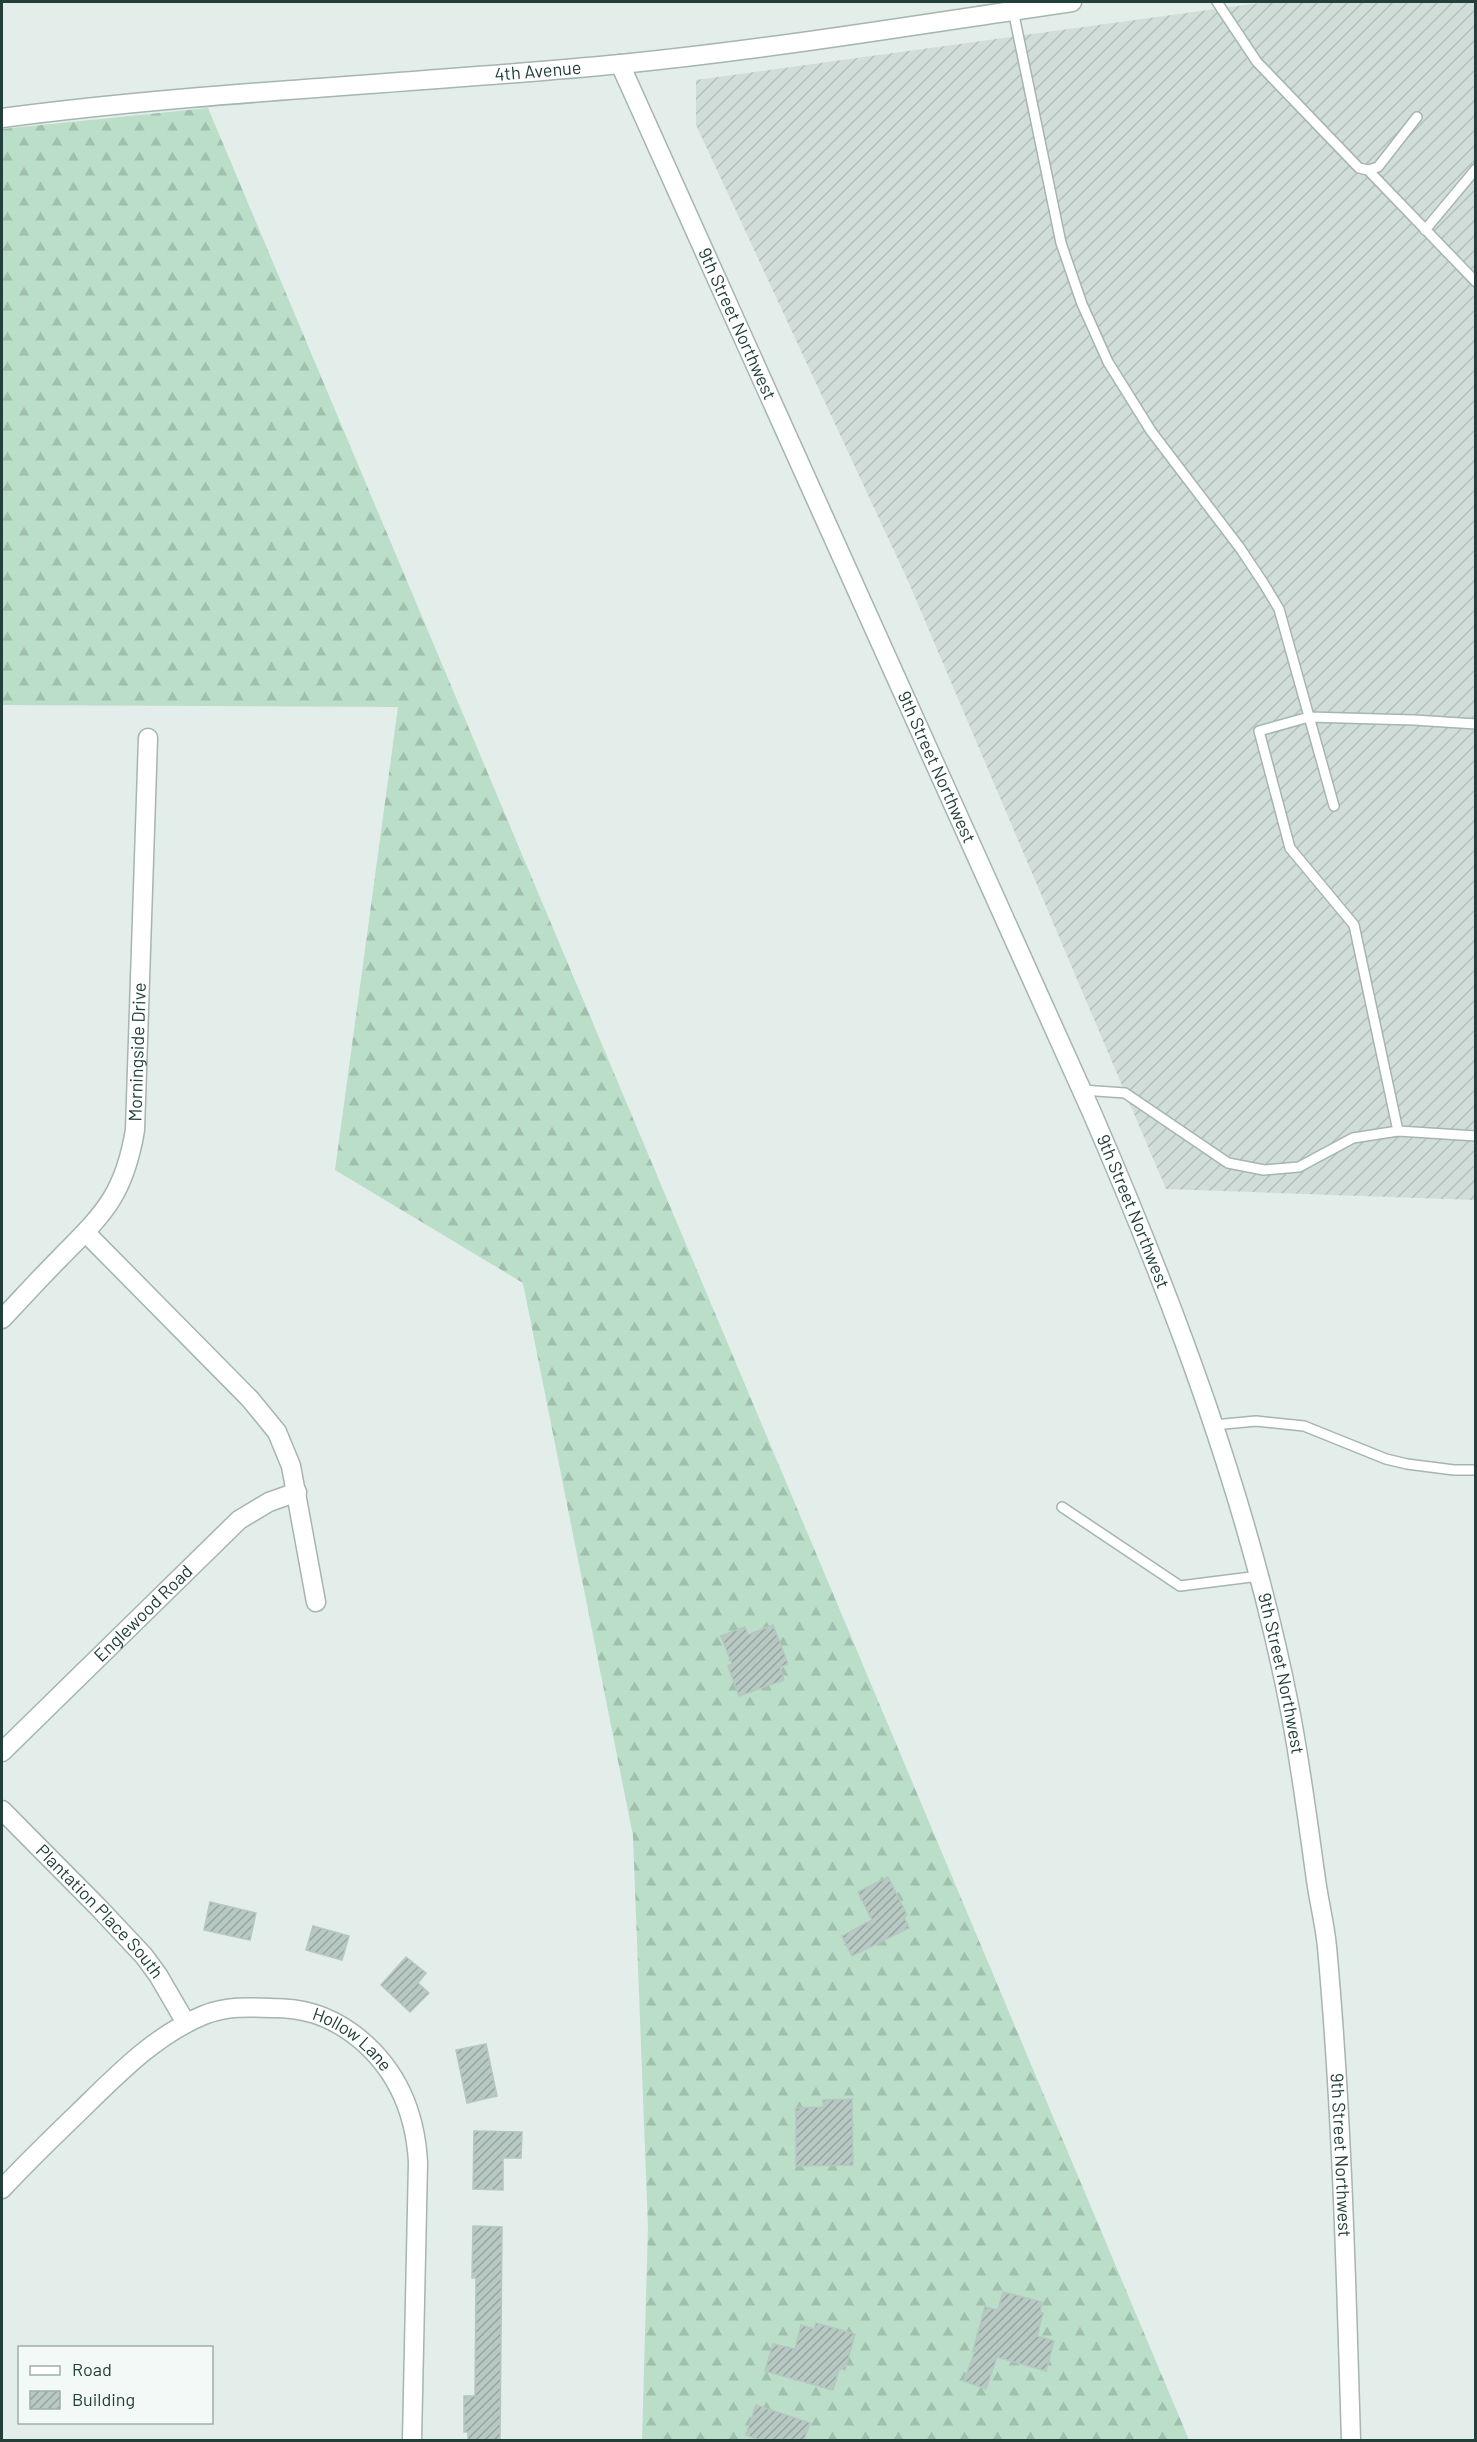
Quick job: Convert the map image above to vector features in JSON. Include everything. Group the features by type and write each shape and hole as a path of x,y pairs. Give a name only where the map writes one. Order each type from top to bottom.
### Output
{"street":[{"name":"4th Avenue","path":"2,118 203,97 620,64 754,49 1072,2"},
{"name":"9th Street Northwest","path":"620,64 1082,1090 1131,1203 1184,1338 1214,1425 1259,1575 1290,1709 1327,1943 1337,2080 1351,2440"},
{"name":"Morningside Drive","path":"2,1319 103,1214 119,1186 131,1155 135,1130 148,738"},
{"path":"86,1233 267,1418 285,1447 297,1492 316,1602"},
{"name":"Englewood Road","path":"2,1752 239,1520 269,1502 297,1492"},
{"name":"Plantation Place South","path":"2,1810 144,1956 186,2023"},
{"name":"Hollow Lane","path":"2,2188 128,2064 186,2023 207,2014 238,2007 292,2008 328,2018 358,2038 378,2057 400,2086 413,2121 418,2162 412,2440"}],"lane":[{"path":"1217,2 1257,62 1359,168 1368,170 1378,167 1417,117"},
{"path":"1013,10 1061,243 1082,304 1108,362 1151,431 1240,548 1279,609 1334,806"},
{"path":"1425,230 1476,169"},
{"path":"1368,170 1476,282"},
{"path":"1398,1131 1354,925 1290,848 1259,731 1309,717 1476,724"},
{"path":"1082,1090 1125,1093 1228,1163 1264,1170 1299,1167 1353,1138 1398,1131 1476,1136"},
{"path":"1214,1425 1256,1421 1304,1426 1386,1459 1454,1470 1476,1470"},
{"path":"1062,1507 1180,1586 1259,1575"}],"shaded area":[{"path":"1267,2 1475,2 1475,1200 1166,1189 909,583 696,125 696,80"}],"green space":[{"path":"208,108 1189,2440 642,2440 648,2228 633,1836 523,1283 335,1170 398,707 2,705 2,129"}],"building":[{"path":"773,1625 788,1664 780,1667 784,1680 739,1696 728,1666 732,1664 721,1636 745,1627 748,1635"},
{"path":"888,1877 907,1915 904,1917 909,1928 852,1956 842,1936 872,1920 858,1892"},
{"path":"210,1902 256,1913 250,1940 204,1930"},
{"path":"313,1926 349,1936 342,1960 306,1950"},
{"path":"406,1957 426,1973 418,1983 429,1993 410,2012 381,1985"},
{"path":"486,2044 497,2096 467,2103 456,2050"},
{"path":"852,2099 853,2165 796,2166 796,2108 823,2107 823,2100"},
{"path":"474,2131 522,2132 521,2158 503,2158 503,2190 473,2189"},
{"path":"473,2226 502,2227 500,2440 468,2440 468,2432 464,2432 464,2396 475,2396 476,2278 472,2278"},
{"path":"1003,2292 1042,2302 1040,2312 1043,2313 1037,2336 1054,2341 1046,2371 997,2357 986,2389 964,2381 975,2351 973,2351 985,2307 998,2310"},
{"path":"816,2323 855,2334 845,2370 839,2369 833,2390 765,2371 773,2344 795,2349 801,2325 814,2329"},
{"path":"756,2405 810,2423 804,2440 761,2440 746,2435"}]}
